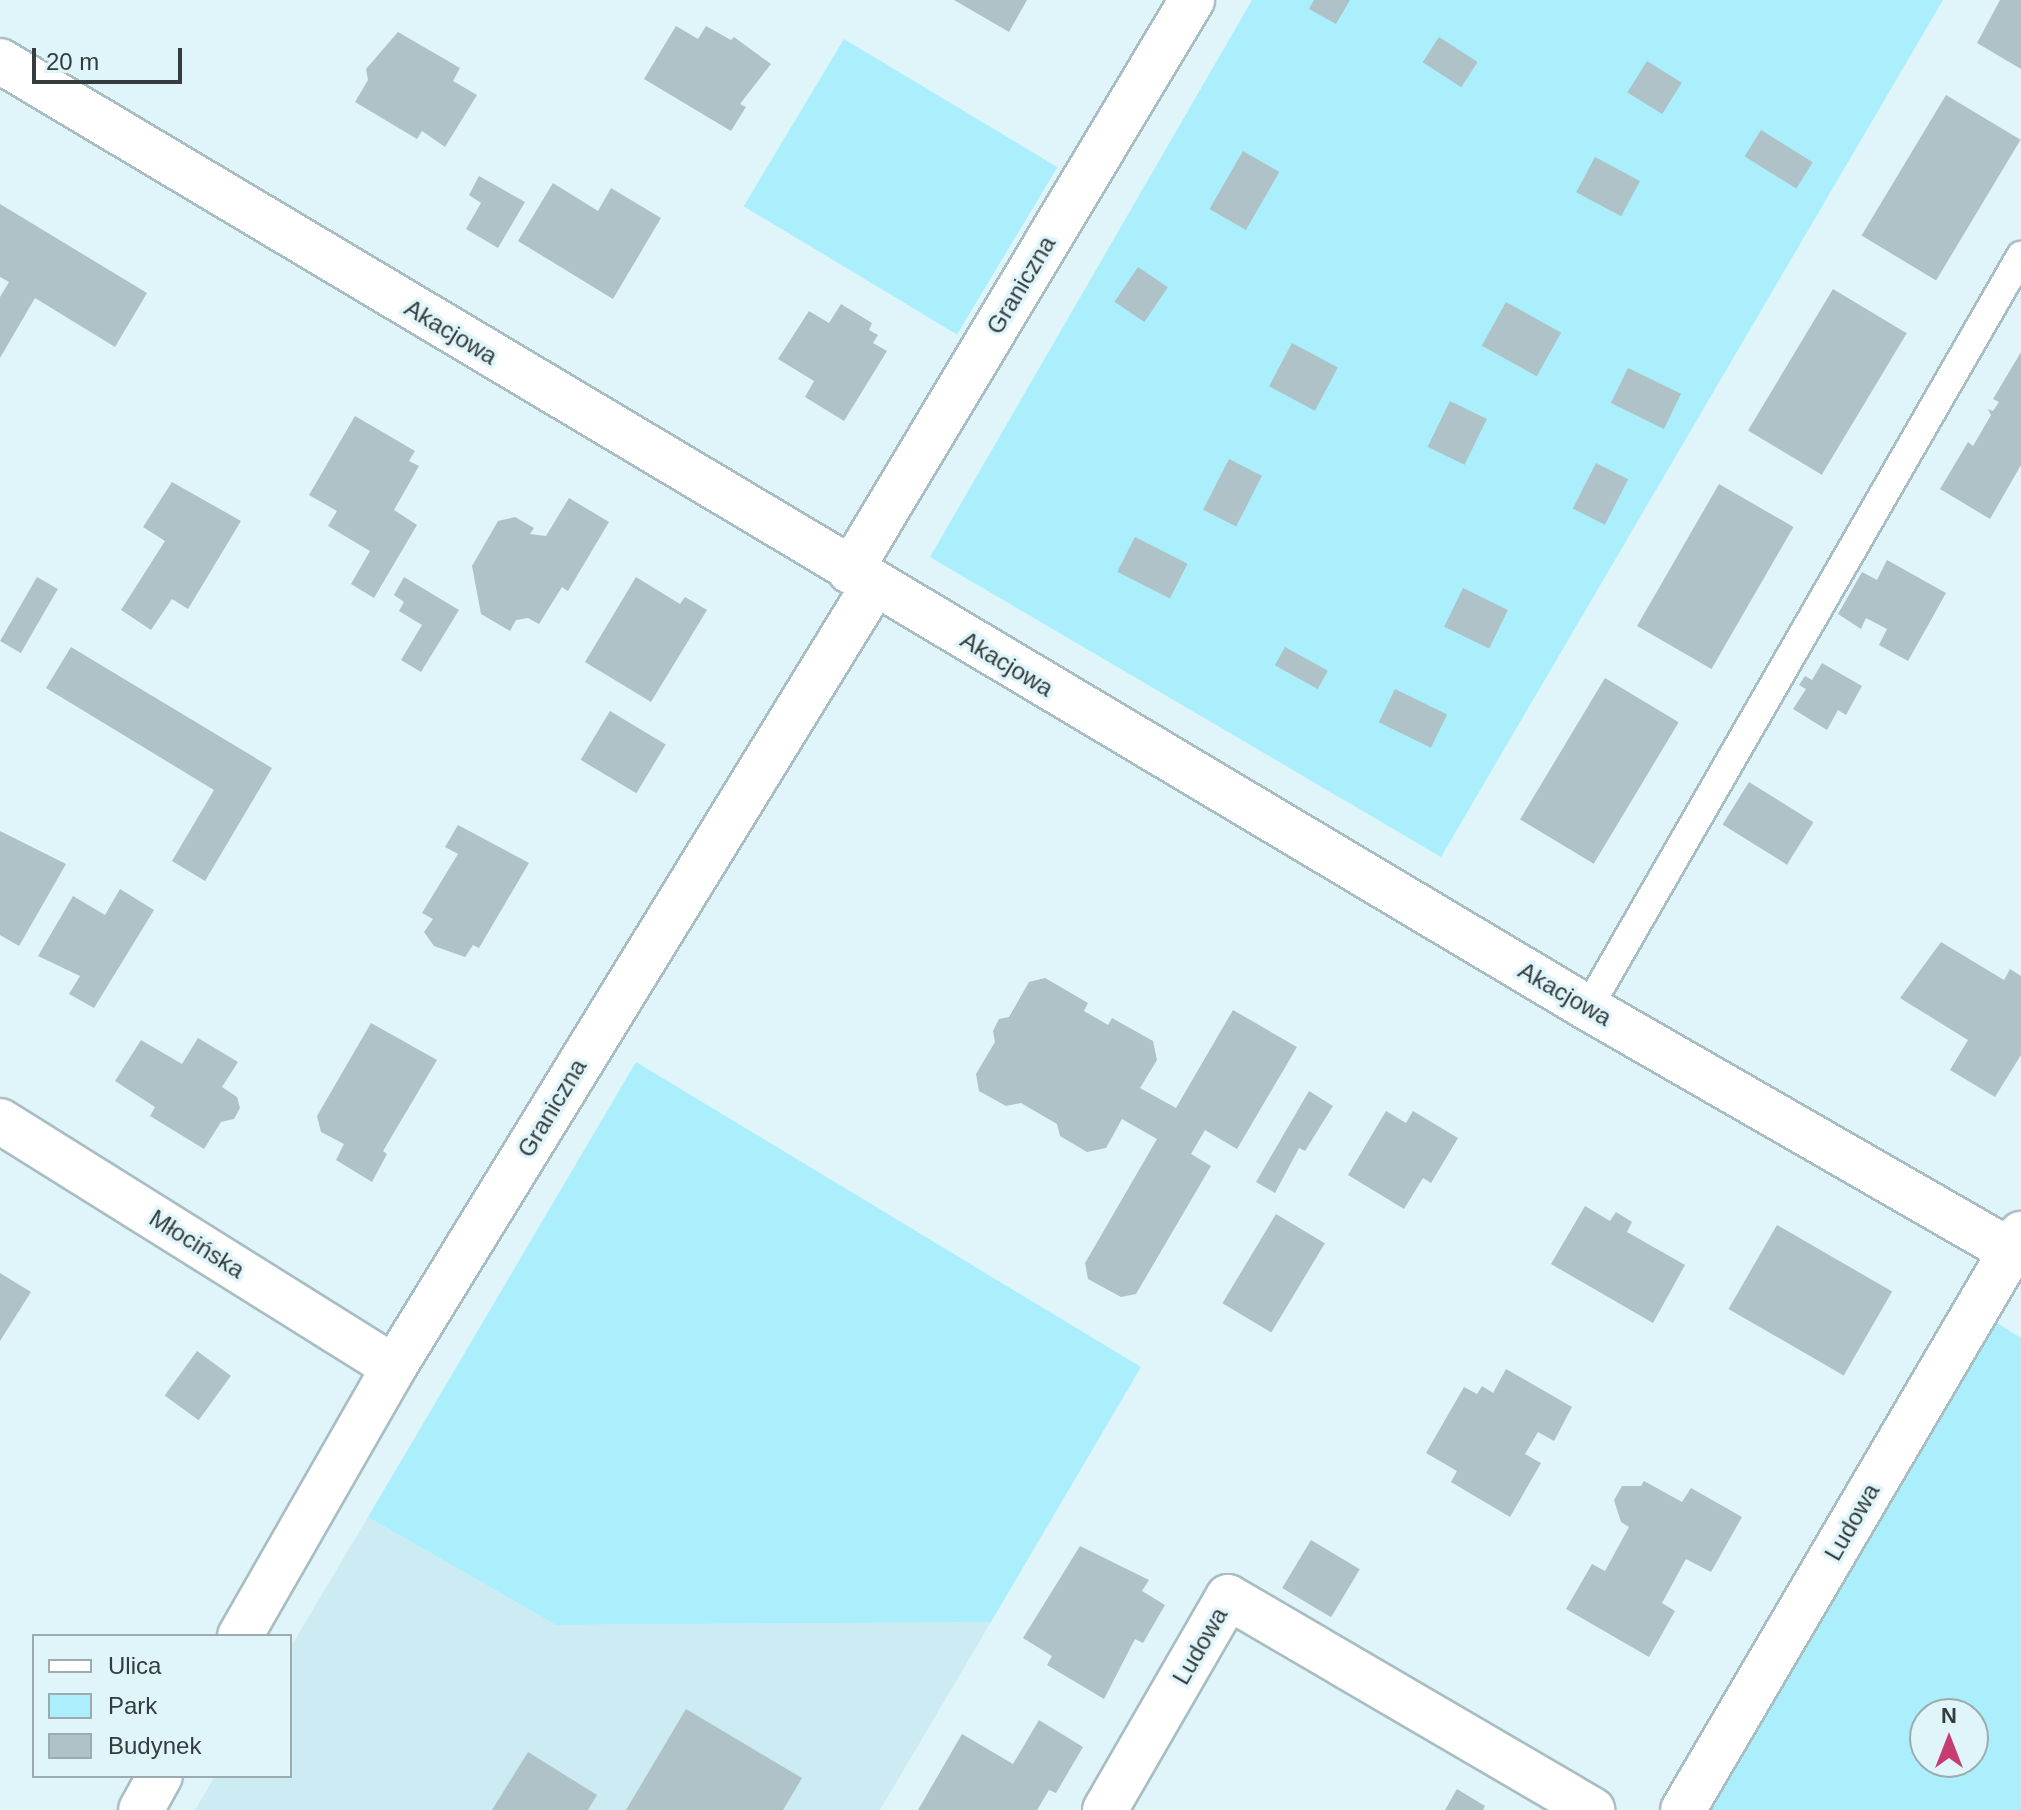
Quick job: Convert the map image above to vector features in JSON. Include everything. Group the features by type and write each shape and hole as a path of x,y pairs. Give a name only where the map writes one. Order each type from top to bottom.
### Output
{"street":[{"name":"Graniczna","path":"241,1634 394,1367 862,578 1192,0"},
{"name":"Akacjowa","path":"0,61 862,578 1588,1008 2018,1247"},
{"name":"Młocińska","path":"0,1121 394,1367"},
{"name":"Ludowa","path":"1683,1810 2018,1247"},
{"name":"Ludowa","path":"1105,1810 1228,1597 1592,1810"},
{"path":"141,1810 159,1778"}],"lane":[{"path":"1588,1008 2021,256"}],"shaded area":[{"path":"368,1517 556,1625 991,1622 880,1810 195,1810 214,1778 292,1778 292,1645"}],"green space":[{"path":"1252,0 1943,0 1441,857 930,557"},
{"path":"844,39 1057,167 957,334 744,206"},
{"path":"636,1062 1141,1367 991,1622 556,1625 368,1517"},
{"path":"1997,1323 2021,1338 2021,1810 1699,1810"}],"building":[{"path":"954,0 1027,0 1009,32"},
{"path":"1314,0 1350,0 1336,24 1309,9"},
{"path":"2000,0 2021,0 2021,69 1977,43"},
{"path":"676,26 698,39 706,26 731,40 734,37 771,64 740,104 746,107 731,131 644,79"},
{"path":"398,32 460,68 453,81 477,95 445,147 422,131 417,139 355,102 368,80 366,69"},
{"path":"1439,37 1478,62 1461,87 1423,62"},
{"path":"1647,61 1682,83 1662,114 1627,92"},
{"path":"1946,95 2021,140 1936,280 1862,236"},
{"path":"1761,130 1813,162 1796,189 1745,156"},
{"path":"1243,151 1279,172 1246,230 1210,209"},
{"path":"1595,157 1640,181 1621,216 1576,192"},
{"path":"479,176 525,202 498,248 466,229 481,203 469,195"},
{"path":"553,183 598,211 611,188 661,218 613,299 518,241"},
{"path":"0,204 147,293 115,347 35,298 0,358 0,297 9,282 0,277"},
{"path":"1138,267 1168,287 1144,322 1115,302"},
{"path":"1833,289 1907,333 1822,475 1748,430"},
{"path":"1506,302 1561,333 1537,376 1482,346"},
{"path":"841,304 872,323 869,330 878,335 873,343 887,351 844,421 805,397 814,381 778,359 809,311 829,323"},
{"path":"1292,343 1338,367 1315,411 1269,386"},
{"path":"2021,352 2021,465 1990,519 1940,489 1968,442 1973,446 1991,415 1988,409 1993,411 1999,402 1993,399"},
{"path":"1628,368 1681,394 1664,429 1611,403"},
{"path":"1450,401 1487,419 1464,465 1428,447"},
{"path":"355,416 415,451 409,461 419,466 394,510 417,525 374,598 351,584 370,551 328,526 337,511 309,495"},
{"path":"1229,459 1262,476 1236,527 1203,510"},
{"path":"1596,463 1628,479 1605,525 1573,508"},
{"path":"172,482 241,521 188,609 172,599 151,630 121,610 165,541 143,527"},
{"path":"1719,484 1793,527 1711,669 1637,626"},
{"path":"569,498 609,522 568,591 562,587 539,624 528,618 516,620 510,631 481,614 472,566 498,521 515,517 534,528 530,534 546,536"},
{"path":"1135,537 1188,564 1170,599 1117,572"},
{"path":"1887,560 1946,593 1908,661 1879,645 1887,629 1866,618 1861,629 1838,614 1862,572 1877,580"},
{"path":"37,577 58,589 21,653 0,641"},
{"path":"404,577 459,610 421,672 401,660 422,625 399,611 404,602 394,595"},
{"path":"636,577 680,604 685,597 707,610 651,702 585,662"},
{"path":"1463,588 1508,610 1489,649 1444,627"},
{"path":"71,647 272,768 205,881 172,861 214,790 46,688"},
{"path":"1285,647 1328,671 1318,689 1275,665"},
{"path":"1822,663 1862,686 1846,715 1838,710 1827,730 1793,709 1806,689 1799,685 1805,676 1812,680"},
{"path":"1605,678 1679,722 1594,864 1520,819"},
{"path":"1395,689 1447,714 1431,748 1379,722"},
{"path":"610,711 666,744 636,793 581,760"},
{"path":"1749,782 1813,822 1787,865 1723,824"},
{"path":"458,825 529,863 479,948 473,945 465,957 434,946 424,932 433,919 422,913 458,854 445,847"},
{"path":"0,831 66,864 19,946 0,935"},
{"path":"120,889 154,910 94,1008 69,994 80,976 38,956 73,896 105,915"},
{"path":"1941,942 2004,980 2010,969 2021,976 2021,1055 1995,1097 1950,1070 1968,1040 1900,998"},
{"path":"1045,978 1088,1003 1084,1011 1108,1025 1112,1018 1153,1041 1157,1060 1140,1088 1176,1108 1233,1010 1297,1047 1237,1149 1205,1130 1191,1154 1211,1166 1136,1294 1121,1297 1088,1279 1085,1263 1157,1139 1122,1119 1106,1148 1087,1152 1060,1136 1057,1124 1021,1103 1006,1106 979,1091 976,1074 995,1042 993,1031 999,1019 1009,1017 1029,982"},
{"path":"371,1023 437,1060 383,1151 387,1154 372,1182 336,1160 344,1144 321,1132 317,1116"},
{"path":"198,1038 238,1062 222,1087 237,1097 240,1108 234,1119 221,1122 204,1149 150,1116 155,1107 115,1081 141,1040 182,1064"},
{"path":"1309,1091 1333,1106 1305,1151 1299,1148 1275,1193 1256,1182"},
{"path":"1386,1111 1406,1123 1413,1111 1458,1138 1431,1183 1423,1178 1404,1209 1348,1175"},
{"path":"1585,1206 1610,1221 1616,1212 1632,1222 1627,1232 1685,1265 1653,1323 1551,1264"},
{"path":"1276,1214 1325,1243 1271,1333 1222,1303"},
{"path":"1777,1225 1892,1292 1844,1376 1728,1309"},
{"path":"0,1273 31,1292 0,1341"},
{"path":"197,1351 231,1376 199,1420 165,1395"},
{"path":"1506,1369 1572,1407 1554,1441 1538,1432 1525,1454 1541,1463 1510,1517 1451,1482 1457,1471 1426,1453 1464,1387 1477,1394 1482,1386 1493,1393"},
{"path":"1644,1481 1682,1502 1691,1488 1742,1517 1711,1572 1686,1559 1662,1603 1675,1611 1649,1657 1566,1609 1592,1564 1605,1571 1629,1527 1621,1522 1614,1500 1622,1486 1641,1486"},
{"path":"1311,1540 1360,1569 1331,1617 1282,1588"},
{"path":"1080,1546 1149,1580 1142,1591 1165,1605 1143,1643 1135,1639 1104,1699 1047,1665 1052,1656 1023,1638"},
{"path":"686,1709 802,1778 783,1810 626,1810"},
{"path":"1039,1720 1083,1747 1056,1793 1049,1790 1037,1810 918,1810 962,1734 1013,1764"},
{"path":"528,1752 597,1795 588,1810 492,1810"},
{"path":"1457,1789 1485,1806 1483,1810 1445,1810"}]}
